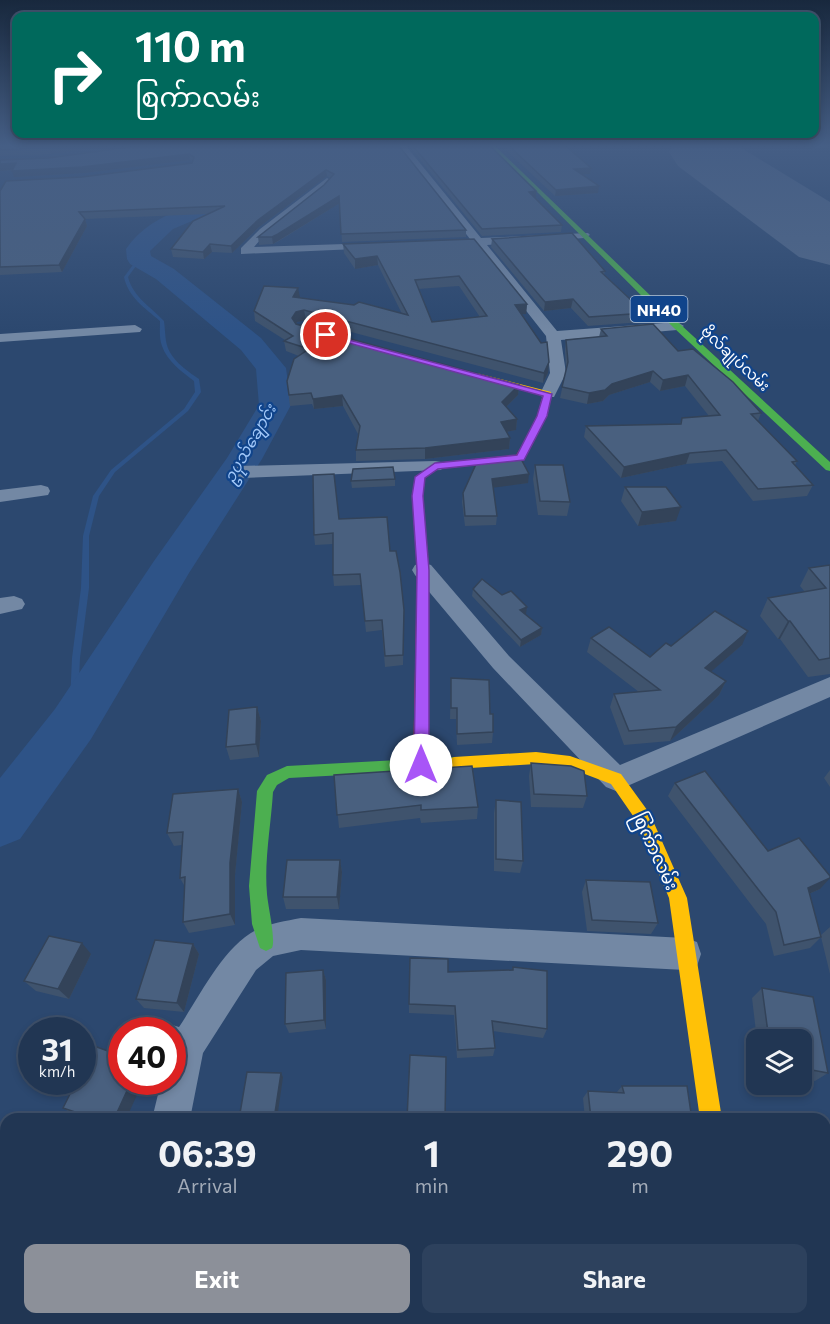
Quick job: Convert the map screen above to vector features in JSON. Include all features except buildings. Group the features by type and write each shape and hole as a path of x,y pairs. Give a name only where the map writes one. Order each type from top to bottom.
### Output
{"main road":[{"name":"ဗိုလ်ချုပ်လမ်း","path":"556,208 677,326 830,468"},
{"path":"421,765 423,570 417,496 420,477 435,466 520,458 542,416 548,394 458,370"},
{"path":"266,942 260,922 257,892 265,791 272,780 287,772 536,758 570,762 616,779"},
{"name":"စြက်ာလမ်း","path":"616,779 644,819 678,898 710,1113"}],"street":[{"path":"295,208 256,235 245,251 385,246"},
{"path":"451,208 553,336 558,373 548,394"},
{"path":"432,244 584,235"},
{"path":"553,336 677,326"},
{"path":"0,338 135,329"},
{"path":"241,472 435,466"},
{"path":"0,496 41,491"},
{"path":"423,570 501,663 616,779 830,686"},
{"path":"186,1037 244,958 266,942 301,934 685,954"},
{"path":"172,1113 174,1095"}],"waterway":[{"name":"ဥပုသ်ချောင်း","path":"0,821 73,724 169,571 244,459 275,405 271,368 251,344 165,274 139,259 138,249 165,224 191,213 212,208"},
{"path":"73,724 76,658 85,588 86,536 96,496 113,471 186,410 198,392 197,380 169,356 163,342 162,321 135,296 128,284 126,277 139,259"}],"runway":[{"path":"784,208 830,239"}],"traffic: fast":[{"path":"556,208 677,326 830,468"},
{"path":"266,942 261,924 258,886 265,791 272,780 287,772 454,763"}],"traffic: slow":[{"path":"477,376 548,394 542,416 531,438"},
{"path":"454,763 536,758 570,762 616,779 644,819 678,898 710,1113"}],"traffic: jam":[{"path":"421,765 423,570 417,496 420,477 435,466 520,458 531,438"}],"route":[{"path":"326,335 548,394 542,416 520,458 435,466 420,477 417,496 423,570 421,765"}]}
